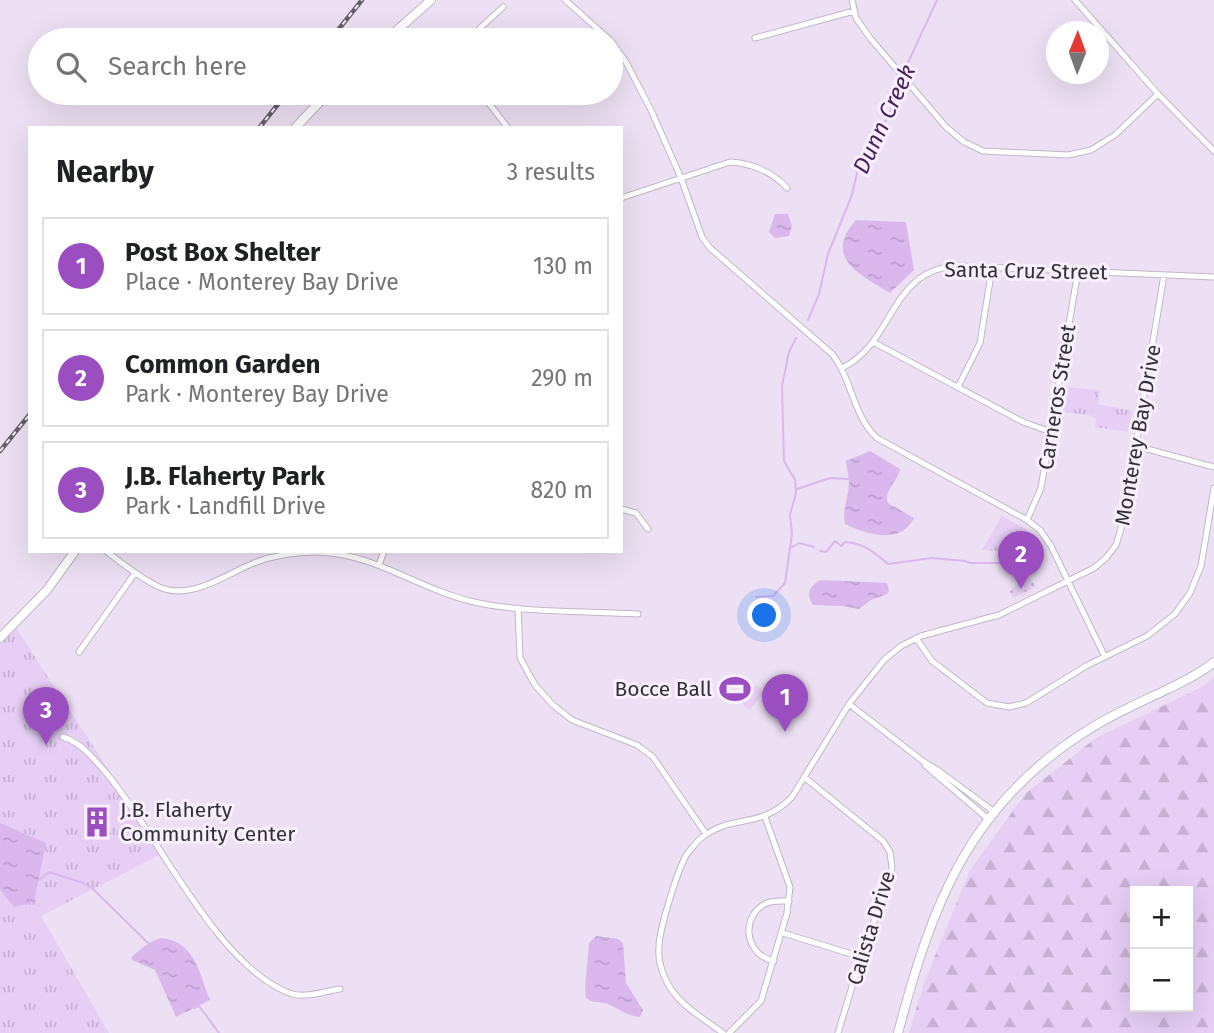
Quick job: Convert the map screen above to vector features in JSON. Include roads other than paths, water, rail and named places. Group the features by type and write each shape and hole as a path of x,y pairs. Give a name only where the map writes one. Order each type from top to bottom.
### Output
{"main road":[{"path":"401,28 431,0"},
{"path":"297,126 317,105"},
{"path":"0,639 47,590 74,553"},
{"path":"898,1033 910,986 938,908 956,868 993,811 1063,746 1214,662"}],"street":[{"path":"565,0 596,28"},
{"path":"852,0 854,11 870,38 958,138 971,146 995,153 1068,155 1091,150 1115,135 1158,94"},
{"path":"1075,0 1158,94 1214,151"},
{"path":"480,28 503,7"},
{"path":"755,38 854,11"},
{"path":"623,58 646,101 681,178 702,237 710,248 828,349 842,368 862,419 877,438 1027,520 1045,536 1105,657"},
{"path":"490,105 506,126"},
{"path":"623,197 730,162 743,163 777,176 787,188"},
{"name":"Santa Cruz Street","path":"842,368 862,357 904,293 919,277 935,270 952,267 1214,276"},
{"path":"958,387 980,343 992,268"},
{"name":"Carneros Street","path":"1027,520 1041,488 1078,271"},
{"name":"Monterey Bay Drive","path":"706,834 723,826 765,817 782,807 792,797 849,704 884,660 901,646 939,629 999,615 1100,564 1116,545 1123,522 1164,275"},
{"path":"873,342 1032,426 1051,432"},
{"path":"1136,446 1214,467"},
{"path":"916,638 932,661 981,699 1002,707 1026,703 1068,676 1156,630 1175,614 1190,593 1203,557 1214,488"},
{"path":"623,510 636,513 648,528"},
{"path":"109,553 161,588 180,590 211,583 287,553 334,553 379,565 440,592 474,602 518,608 638,614"},
{"path":"379,565 383,553"},
{"path":"79,652 135,573"},
{"path":"518,608 520,658 535,685 553,705 572,720 637,745 649,753 706,834 686,856 680,870 660,936 659,958 664,977 678,997 723,1033"},
{"path":"849,704 923,762 988,819"},
{"path":"63,737 81,746 126,797 202,911 232,951 248,967 294,994 305,995 340,989"},
{"path":"923,762 993,811"},
{"name":"Calista Drive","path":"804,777 876,834 890,852 890,878 861,957 838,1033"},
{"path":"729,1033 759,1006 783,933 789,901 790,887 765,817"},
{"path":"774,961 760,956 753,949 749,930 754,915 763,905 789,901"},
{"path":"783,933 861,957"}],"water":[{"path":"775,214 788,214 792,226 789,236 775,238 769,232"},
{"path":"856,220 906,222 914,270 890,293 858,272 844,255 843,245 847,233"},
{"path":"870,451 900,469 887,494 888,503 914,518 901,532 892,535 863,532 845,524 849,484 846,461"},
{"path":"821,580 887,583 889,591 859,609 813,605 809,597 810,590"},
{"path":"0,823 46,843 34,902 14,907 0,890"},
{"path":"596,936 618,939 623,943 626,983 643,1010 640,1017 586,998 589,943"},
{"path":"161,938 172,940 189,952 199,969 210,1000 176,1017 155,970 131,958 144,946"}],"waterway":[{"name":"Dunn Creek","path":"808,320 819,294 828,254 852,195 859,164 889,115 905,69 937,0"},
{"path":"756,597 773,596 785,583 792,534 790,515 796,493 795,480 784,461 782,386 789,352 796,338"},
{"path":"797,489 830,478 849,479"},
{"path":"820,551 826,552 835,541 841,546 845,542 863,546 888,564 932,558 1006,565 1040,548"},
{"path":"789,549 799,543 814,547"},
{"path":"39,880 49,872 92,888 149,944"},
{"path":"194,1008 199,1006 219,1033"}],"railway":[{"path":"340,28 362,0"},
{"path":"261,126 277,105"},
{"path":"0,451 28,416"}],"place":[{"name":"Common Garden","path":"1021,589"},
{"name":"Bocce Ball","path":"735,689"},
{"name":"Post Box Shelter","path":"785,732"},
{"name":"J.B. Flaherty Park","path":"46,745"},
{"name":"J.B. Flaherty Community Center","path":"97,822"}]}
